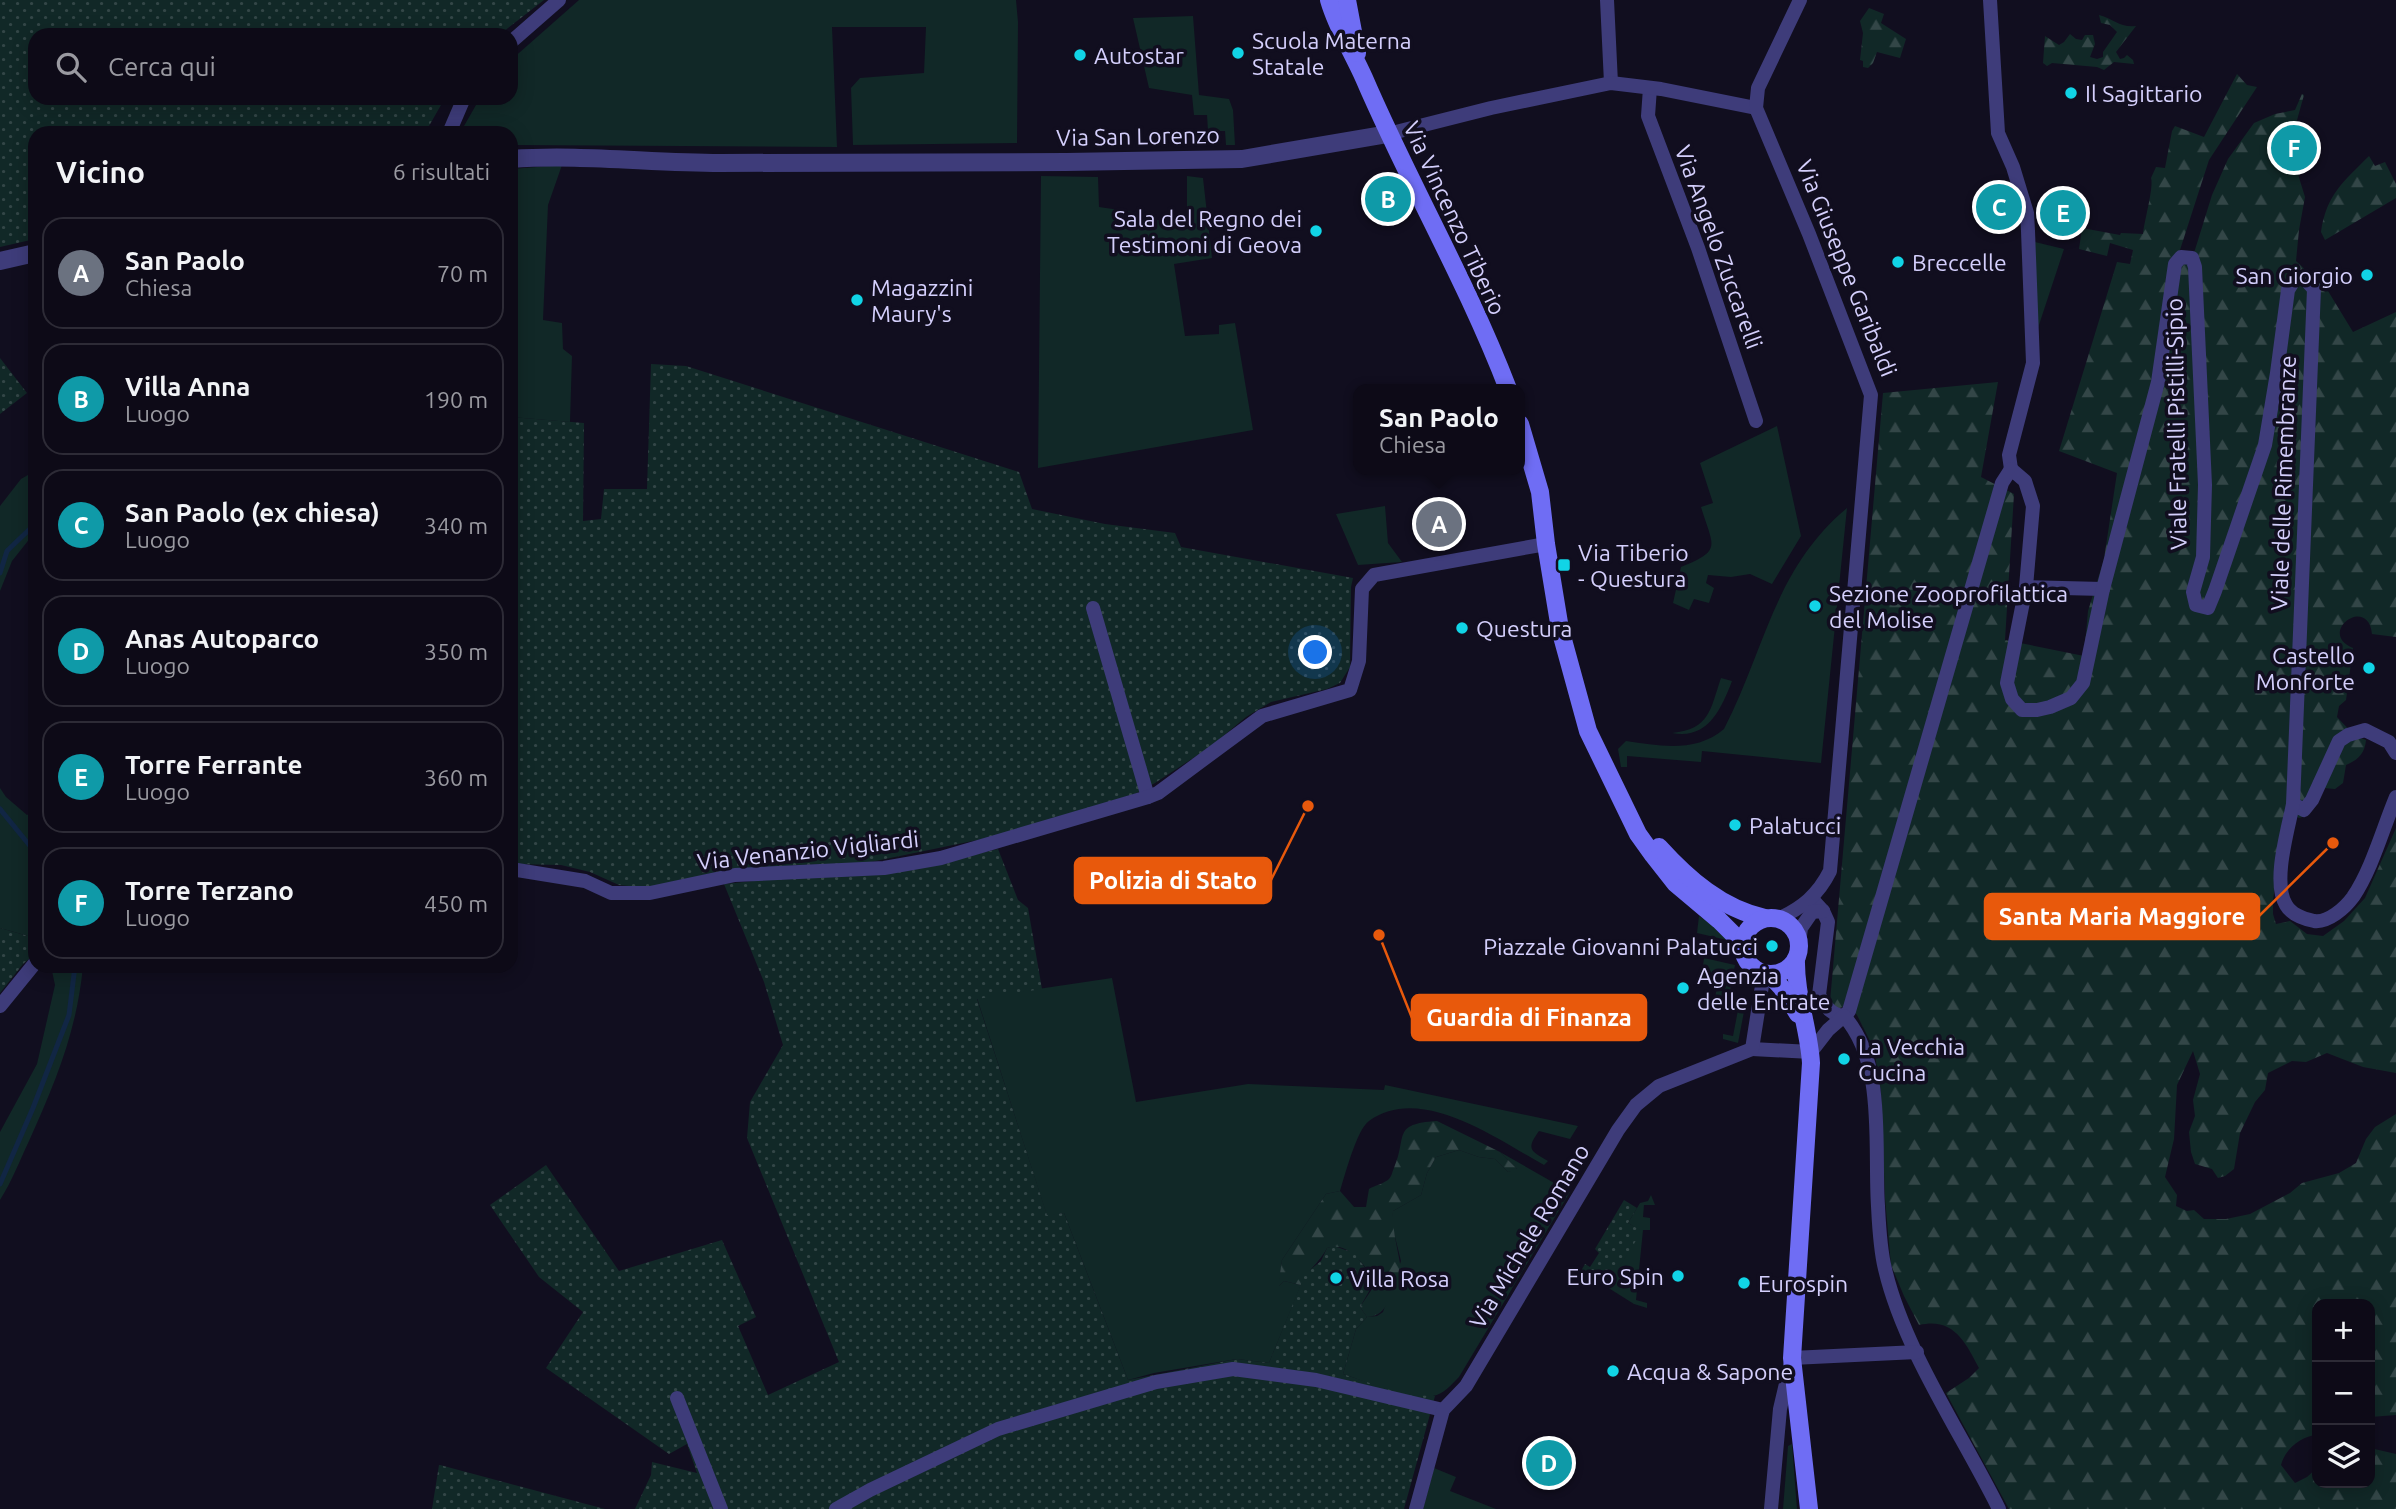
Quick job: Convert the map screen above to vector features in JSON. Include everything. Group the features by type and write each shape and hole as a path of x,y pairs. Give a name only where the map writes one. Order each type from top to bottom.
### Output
{"main road":[{"name":"Via Vincenzo Tiberio","path":"1329,0 1343,40 1359,67 1388,134 1447,251 1506,384"},
{"name":"Via Vincenzo Tiberio","path":"1347,0 1359,67"},
{"path":"1525,441 1540,492 1545,544 1560,629 1588,731 1639,834 1675,883 1743,944"},
{"path":"1628,809 1663,851 1704,889 1738,911 1789,924 1796,933 1796,983 1811,1052 1792,1358 1808,1509"},
{"path":"1771,918 1749,928 1743,944 1745,957 1749,964 1767,974 1782,988 1803,1023"},
{"path":"1767,974 1785,971 1798,952"}],"street":[{"path":"518,37 559,0"},
{"path":"1607,0 1611,83"},
{"path":"1756,108 1758,88 1800,0"},
{"path":"1811,1052 1821,1038 1849,1011 2002,483 2011,469 2010,454 2033,363 2027,213 2013,167 1998,133 1990,0"},
{"name":"Via San Lorenzo","path":"518,159 545,157 667,163 1242,159 1388,134 1491,108 1611,83 1756,108"},
{"name":"Via Angelo Zuccarelli","path":"1650,88 1648,116 1698,248 1756,421"},
{"path":"452,126 461,105"},
{"name":"Via Giuseppe Garibaldi","path":"1756,108 1814,247 1871,395 1830,871 1820,890 1801,908 1771,918"},
{"path":"0,261 28,255"},
{"name":"Viale Fratelli Pistilli-Sipio","path":"2011,469 2025,481 2033,506 2025,587 2007,684 2012,699 2022,710 2037,710 2071,698 2083,683 2104,589 2158,383 2175,264 2181,257 2186,256 2192,258 2195,267 2204,485 2203,557 2193,592 2196,605 2208,608 2265,445 2288,290 2296,277 2305,278 2314,289"},
{"name":"Viale delle Rimembranze","path":"2314,289 2293,804 2283,853 2281,891 2287,907 2304,919 2319,922 2330,918 2352,899 2396,797"},
{"name":"Via Venanzio Vigliardi","path":"518,870 585,881 611,893 650,893 735,875 884,868 941,858 1148,797 1158,793 1262,716 1350,690 1360,661 1362,589 1374,575 1545,544"},
{"path":"2025,587 2104,589"},
{"path":"1093,608 1148,797"},
{"path":"2293,804 2304,810 2312,800 2339,741 2348,735 2365,730 2389,742 2396,752"},
{"path":"1812,899 1823,911 1828,922 1819,995 1830,1010 1838,1016 1844,1016"},
{"path":"1798,952 1804,921 1812,912 1823,911"},
{"path":"0,1006 28,972"},
{"path":"1752,1048 1767,974"},
{"path":"1844,1016 1858,1033 1865,1049 1874,1095 1878,1206 1884,1268 1897,1308 1917,1352 1999,1509"},
{"name":"Via Michele Romano","path":"1416,1509 1443,1410 1466,1386 1618,1130 1636,1105 1659,1086 1752,1048 1811,1052"},
{"path":"1771,1509 1780,1409 1792,1358 1917,1352"},
{"path":"836,1509 998,1429 1156,1382 1233,1369 1316,1380 1443,1410"},
{"path":"677,1398 720,1509"}],"green space":[{"path":"0,0 544,0 508,28 28,28 28,105 441,105 429,126 28,126 28,241 0,247"},
{"path":"579,0 1016,0 1017,143 853,145 851,88 860,78 924,73 926,27 832,27 837,147 518,145 518,126 464,126 476,105 518,105 518,54"},
{"path":"1869,8 1884,14 1881,23 1906,39 1900,58 1877,52 1868,68 1863,67 1863,61 1860,60 1863,33 1860,21"},
{"path":"2099,15 2121,24 2136,26 2116,52 2120,59 2127,55 2134,64 2114,62 2104,70 2052,63 2047,66 2043,63 2045,36 2059,45 2070,34 2082,40 2085,35 2093,35 2095,44 2090,57 2103,57 2103,52 2117,32 2110,25 2101,23"},
{"path":"1193,16 1199,95 1229,99 1233,110 1235,145 1226,145 1225,131 1208,131 1207,115 1194,115 1192,95 1149,88 1133,18"},
{"path":"2237,74 2247,85 2257,87 2209,160 2179,253 2194,253 2212,195 2228,159 2254,123 2275,114 2295,110 2302,94 2304,95 2292,138 2284,146 2286,154 2293,158 2305,197 2296,261 2328,291 2353,332 2396,312 2396,637 2372,634 2369,623 2362,617 2347,620 2342,626 2340,634 2343,641 2353,648 2346,700 2339,706 2337,717 2355,736 2366,740 2365,745 2360,756 2346,765 2343,783 2335,789 2324,788 2306,816 2299,818 2288,812 2273,899 2273,914 2276,924 2290,921 2307,934 2323,936 2344,921 2365,898 2396,828 2396,1073 2363,1067 2327,1053 2306,1062 2292,1061 2268,1073 2265,1090 2255,1102 2240,1133 2234,1169 2218,1178 2212,1169 2195,1164 2191,1152 2189,1132 2195,1116 2193,1100 2200,1074 2193,1051 2177,1085 2174,1139 2165,1177 2177,1195 2176,1206 2187,1211 2194,1210 2204,1219 2226,1219 2250,1214 2290,1193 2302,1183 2339,1173 2356,1163 2366,1139 2375,1127 2396,1114 2396,1415 2375,1417 2375,1299 2312,1299 2312,1436 2294,1444 2281,1465 2295,1483 2312,1472 2312,1488 2375,1488 2375,1449 2396,1454 2396,1509 2009,1509 1946,1393 1979,1368 1956,1333 1941,1325 1919,1325 1891,1265 1885,1198 1881,1092 1874,1049 1857,1015 1848,1005 1837,1009 1830,1002 1883,393 1998,382 1981,477 2014,494 2005,640 2084,656 2088,611 2104,559 2117,473 2059,451 2117,262 2130,264 2133,250 2110,243 2107,256 2079,249 2082,228 2120,235 2143,234 2151,178 2156,167 2165,168 2175,126 2204,137"},
{"path":"2369,156 2375,166 2385,162 2396,184 2396,198 2325,240 2321,232 2323,219 2332,198 2344,181"},
{"path":"562,165 548,205 543,320 562,323 563,349 572,356 570,422 518,418 518,168"},
{"path":"1041,176 1098,177 1099,207 1147,214 1150,220 1187,220 1187,176 1203,178 1212,258 1174,264 1185,336 1219,334 1219,325 1235,323 1253,430 1038,468"},
{"path":"2035,242 2064,249 2037,331"},
{"path":"0,358 27,393 0,414"},
{"path":"651,364 686,366 1019,472 1032,509 1105,524 1175,533 1181,547 1353,578 1350,667 1340,683 1327,689 1271,702 1246,717 1210,747 1135,794 992,837 861,864 748,869 649,888 619,885 590,872 561,865 518,864 518,418 584,423 583,521 601,519 604,489 647,489"},
{"path":"1777,426 1801,536 1772,584 1750,574 1731,577 1708,575 1706,583 1714,588 1709,603 1694,599 1689,610 1673,603 1681,567 1704,556 1711,546 1701,507 1713,503 1700,463"},
{"path":"28,475 28,541 12,561 0,591 0,506 21,479"},
{"path":"1385,506 1388,543 1402,562 1358,565 1336,514"},
{"path":"1847,508 1821,763 1702,751 1701,762 1627,756 1627,767 1621,767 1618,749 1626,741 1665,746 1690,745 1713,737 1724,729 1787,584 1822,532"},
{"path":"1721,678 1732,681 1711,720 1695,732 1672,733 1694,727 1707,716"},
{"path":"0,788 6,797 28,814 28,936 0,928"},
{"path":"998,849 1018,900 1028,908 1042,989 977,999 1047,1215 1064,1213 1128,1380 1237,1359 1269,1363 1305,1274 1321,1261 1327,1248 1334,1246 1354,1253 1366,1269 1379,1274 1360,1307 1367,1317 1356,1329 1343,1374 1405,1395 1435,1396 1404,1509 635,1509 651,1475 652,1462 697,1473 687,1444 669,1454 546,1368 583,1312 539,1277 490,1205 546,1165 619,1271 722,1240 756,1317 738,1326 768,1395 839,1362 747,1138 750,1102 783,1045 764,982 724,884 937,863"},
{"path":"1699,916 1715,926 1727,940 1697,933"},
{"path":"0,928 28,936 28,960 0,993"},
{"path":"1704,958 1735,965 1729,996 1746,1001 1738,1043 1723,1039 1723,1034 1733,1036 1739,1005 1715,998 1719,976 1702,973"},
{"path":"52,973 82,973 76,1013 56,1077 0,1200 0,1132 37,1064 55,985"},
{"path":"1112,978 1136,1102 1248,1084 1384,1090 1385,1085 1578,1126 1570,1139 1539,1131 1531,1146 1534,1152 1548,1161 1544,1165 1482,1130 1435,1112 1412,1108 1390,1111 1369,1121 1356,1142 1340,1191 1326,1194 1282,1260 1279,1286 1284,1281 1301,1285 1269,1363 1237,1359 1128,1380 1064,1213 1047,1216 977,998"},
{"path":"1437,1121 1500,1152 1518,1170 1508,1172 1495,1159 1459,1150 1436,1157 1427,1173 1421,1195 1393,1211 1402,1281 1384,1308 1375,1315 1367,1317 1360,1307 1375,1279 1355,1256 1342,1248 1327,1248 1301,1285 1284,1281 1278,1287 1282,1260 1326,1194 1340,1191 1354,1207 1366,1207 1369,1189 1391,1177 1407,1129 1413,1125"},
{"path":"1459,1150 1495,1159 1508,1172 1517,1169 1500,1152 1570,1192 1459,1377 1447,1389 1433,1396 1411,1396 1343,1374 1356,1329 1367,1317 1383,1312 1401,1261 1393,1229 1393,1211 1421,1195 1427,1173 1436,1157"},
{"path":"1651,1195 1655,1205 1644,1205 1643,1217 1650,1218 1650,1230 1643,1230 1636,1300 1647,1303 1647,1308 1634,1304 1607,1287 1641,1231 1628,1223 1640,1203 1648,1201"},
{"path":"1624,1200 1637,1208 1628,1223 1642,1231 1607,1287 1581,1271 1585,1264 1590,1267 1599,1253 1595,1249"},
{"path":"1792,1444 1797,1509 1783,1509 1788,1446"},
{"path":"440,1465 605,1509 432,1509"},
{"path":"1434,1468 1456,1477 1450,1491 1496,1509 1423,1509"}],"waterway":[{"path":"0,573 7,551 28,531"},
{"path":"0,809 28,843"},
{"path":"0,1184 69,1015 74,973"}],"place":[{"name":"Scuola Materna Statale","path":"1238,53"},
{"name":"Autostar","path":"1080,55"},
{"name":"Il Sagittario","path":"2071,93"},
{"name":"Torre Terzano","path":"2294,148"},
{"name":"Villa Anna","path":"1388,199"},
{"name":"San Paolo (ex chiesa)","path":"1999,207"},
{"name":"Torre Ferrante","path":"2063,213"},
{"name":"Sala del Regno dei Testimoni di Geova","path":"1316,231"},
{"name":"Breccelle","path":"1898,262"},
{"name":"San Giorgio","path":"2367,275"},
{"name":"Magazzini Maury's","path":"857,300"},
{"name":"San Paolo","path":"1439,524"},
{"name":"Via Tiberio - Questura","path":"1564,565"},
{"name":"Sezione Zooprofilattica del Molise","path":"1815,606"},
{"name":"Questura","path":"1462,628"},
{"name":"Castello Monforte","path":"2369,668"},
{"name":"Polizia di Stato","path":"1308,806"},
{"name":"Palatucci","path":"1735,825"},
{"name":"Santa Maria Maggiore","path":"2333,843"},
{"name":"Guardia di Finanza","path":"1379,935"},
{"name":"Piazzale Giovanni Palatucci","path":"1772,946"},
{"name":"Agenzia delle Entrate","path":"1683,988"},
{"name":"La Vecchia Cucina","path":"1844,1059"},
{"name":"Euro Spin","path":"1678,1276"},
{"name":"Villa Rosa","path":"1336,1278"},
{"name":"Eurospin","path":"1744,1283"},
{"name":"Acqua & Sapone","path":"1613,1371"},
{"name":"Anas Autoparco","path":"1549,1463"}]}
